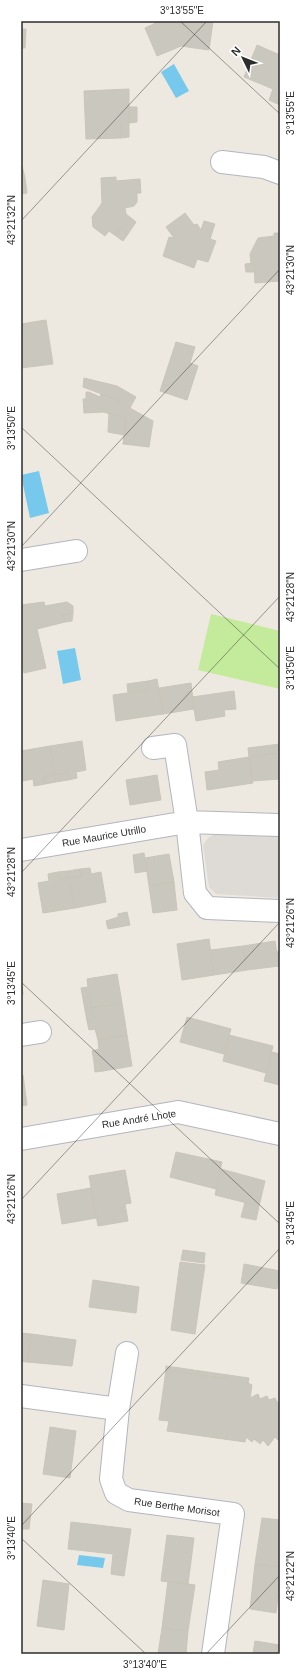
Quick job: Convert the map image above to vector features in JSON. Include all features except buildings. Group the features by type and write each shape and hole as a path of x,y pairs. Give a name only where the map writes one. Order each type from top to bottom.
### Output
{"street":[{"path":"222,162 264,166 280,173"},
{"path":"21,560 76,551"},
{"path":"153,748 175,745 187,822 195,892 206,908 280,911"},
{"name":"Rue Maurice Utrillo","path":"21,850 187,822 280,825"},
{"name":"Rue André Lhote","path":"21,1139 178,1112 280,1134"},
{"name":"Rue Berthe Morisot","path":"127,1353 118,1409 111,1480 116,1493 129,1500 233,1514 213,1654"},
{"path":"21,1396 118,1409"}],"green space":[{"path":"211,614 280,631 280,689 198,670"}],"shaded area":[{"path":"220,831 280,834 280,898 216,894 209,887 203,845 208,838"}],"water":[{"path":"174,64 189,91 176,98 161,72"},
{"path":"39,471 49,513 30,518 21,475"},
{"path":"75,648 81,680 63,684 57,651"},
{"path":"79,1555 105,1558 103,1568 77,1565"}]}
